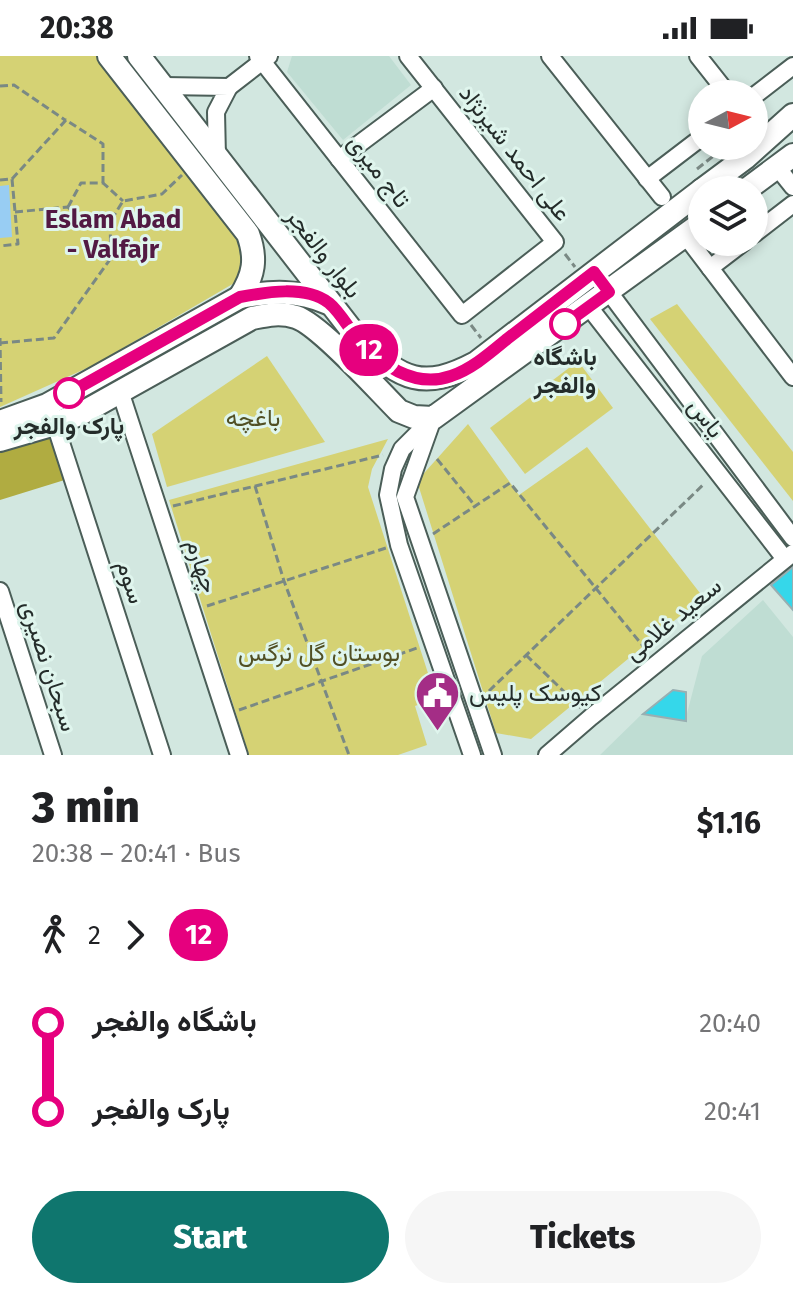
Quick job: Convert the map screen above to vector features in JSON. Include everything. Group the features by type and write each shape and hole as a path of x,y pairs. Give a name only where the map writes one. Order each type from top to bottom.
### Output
{"main road":[{"name":"بلوار والفجر","path":"109,56 248,234 253,248 252,278 240,297"},
{"name":"بلوار والفجر","path":"139,56 360,341 384,363 408,376 429,380 451,376 476,363 688,201"},
{"name":"بلوار والفجر","path":"721,176 793,115"},
{"path":"765,176 785,161"},
{"path":"0,428 55,424 84,412 252,318 277,314 298,318 316,330 399,411 414,417 433,418 688,233"},
{"path":"594,272 609,292"},
{"path":"574,288 589,307"},
{"path":"0,428 240,297 289,292 329,303"}],"street":[{"name":"علی احمد شیرنژاد","path":"408,56 555,242 462,315"},
{"path":"550,56 662,197"},
{"path":"698,56 717,80"},
{"path":"217,157 216,112 229,87 263,58"},
{"name":"تاج میری","path":"263,58 462,315"},
{"path":"768,85 793,66"},
{"path":"163,86 229,87"},
{"path":"339,159 434,88"},
{"path":"647,179 688,148"},
{"path":"785,161 793,187"},
{"path":"768,223 793,204"},
{"path":"705,256 710,268 793,377"},
{"path":"710,268 726,256"},
{"name":"یاس","path":"609,292 793,538"},
{"name":"یاس","path":"589,307 717,472 789,556"},
{"name":"چهارم","path":"120,391 239,755"},
{"path":"433,418 402,449 393,469 388,495 399,545 472,755"},
{"path":"433,418 405,497 493,755"},
{"name":"سوم","path":"55,424 162,755"},
{"name":"سعید غلامی","path":"547,755 789,556"},
{"name":"سبحان نصیری","path":"0,591 53,755"}],"path":[{"path":"0,86 14,85 103,144 103,183"},
{"path":"0,180 12,179 66,120"},
{"path":"0,428 0,342 54,338 111,258 110,222 123,201 162,194 194,163"},
{"path":"0,246 18,244 12,179"},
{"path":"68,207 81,183 103,183 123,201"},
{"path":"15,212 68,207"},
{"path":"68,207 84,227 110,222"},
{"path":"159,510 402,449"},
{"path":"437,459 476,507"},
{"path":"481,698 717,472"},
{"path":"423,540 510,483 657,663"},
{"path":"255,486 284,581 349,755"},
{"path":"192,612 399,545"},
{"path":"226,715 431,642"},
{"path":"526,655 591,717"}],"shaded area":[{"path":"292,56 389,56 411,85 343,140 287,72"},
{"path":"57,433 71,478 0,500 0,451"},
{"path":"763,600 793,637 793,755 600,755 643,713 685,721 702,656"}],"green space":[{"path":"0,56 98,56 245,249 236,282 94,365 0,407"},
{"path":"677,304 793,452 793,501 650,319"},
{"name":"باغچه","path":"267,356 325,442 167,487 152,434"},
{"path":"578,361 613,408 525,474 490,428"},
{"path":"468,424 519,495 587,447 703,597 531,739 496,733 417,481"},
{"name":"بوستان گل نرگس","path":"388,439 372,469 368,487 436,698 415,706 427,745 398,755 249,755 169,500"}],"water":[{"path":"9,185 12,237 0,238 0,186"}],"building":[{"path":"793,567 793,610 771,585"},
{"path":"673,690 686,692 686,721 643,714"}],"bus line":[{"name":"12","path":"69,393 240,297 266,292 308,295 329,303 360,341 384,363 408,376 429,380 451,376 476,363 594,272 609,292 565,324"}],"place":[{"name":"باشگاه والفجر","path":"565,324"},
{"name":"پارک والفجر","path":"69,393"},
{"name":"کیوسک پلیس","path":"438,732"}],"district":[{"name":"Eslam Abad - Valfajr","path":"113,234"}]}
